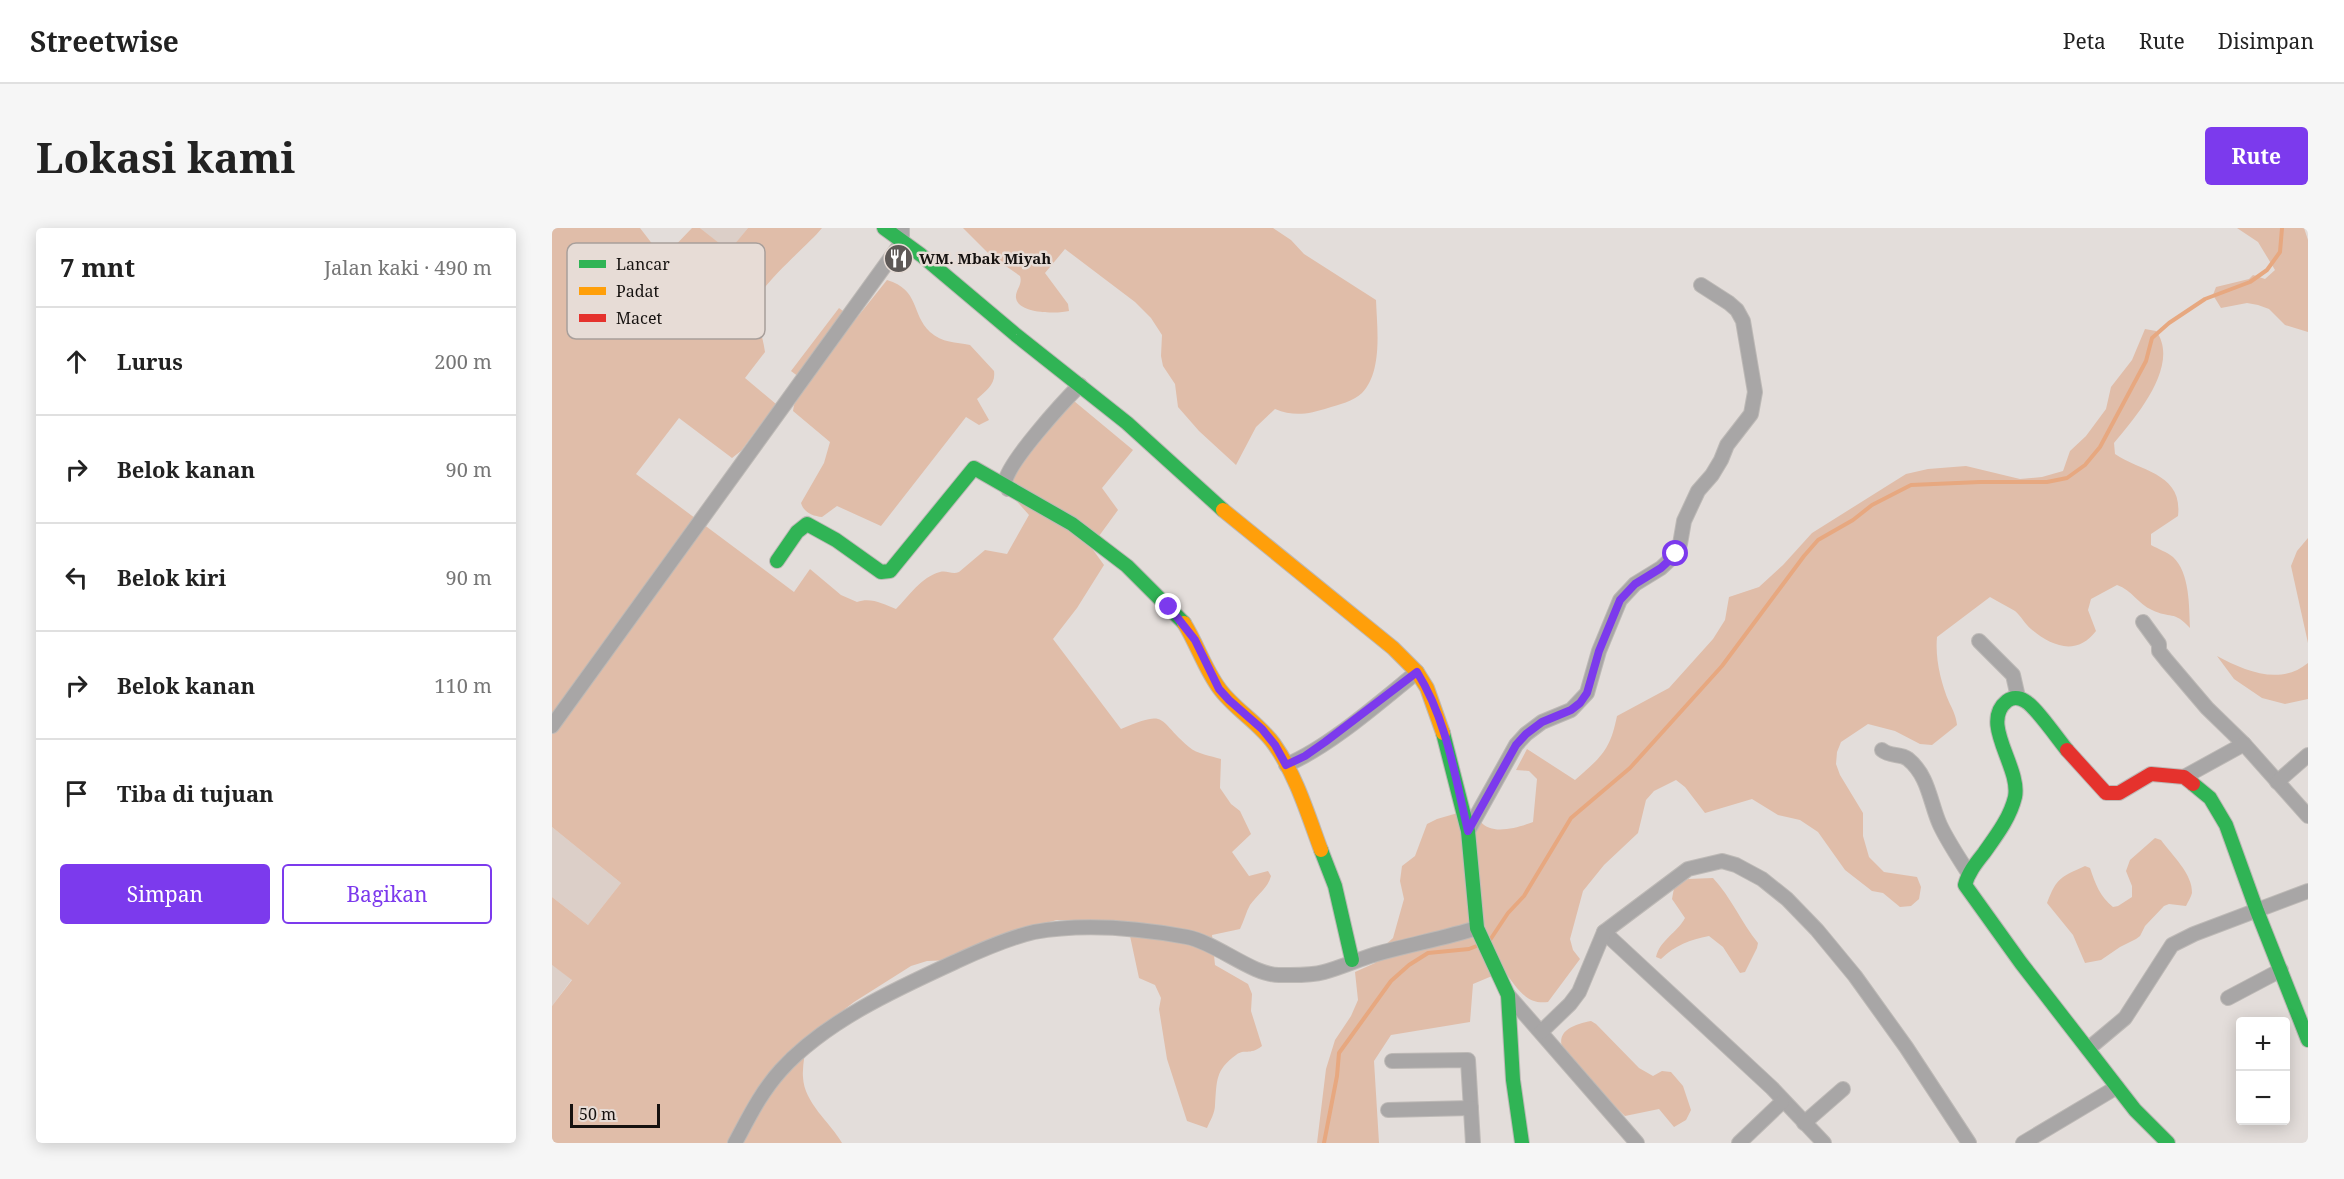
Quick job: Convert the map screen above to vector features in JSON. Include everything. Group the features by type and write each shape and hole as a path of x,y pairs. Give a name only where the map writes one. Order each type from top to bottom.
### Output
{"street":[{"path":"884,228 902,235 921,255 1127,423 1226,513 1393,648 1417,672 1435,706 1448,747 1468,831 1479,933 1488,953 1508,995 1637,1143"},
{"path":"552,726 902,235"},
{"path":"1468,831 1516,745 1542,722 1571,710 1587,693 1599,651 1620,600 1635,584 1661,568 1676,554 1684,521 1698,491 1712,475 1727,445 1751,414 1755,392 1743,321 1729,303 1701,285"},
{"path":"1008,489 1005,482 1008,473 1037,432 1080,385"},
{"path":"777,561 797,532 807,524 836,540 881,573 886,573 974,468 1072,524 1127,566 1169,607 1195,640 1219,689 1262,729 1275,745 1307,813 1335,886 1352,960"},
{"path":"2143,622 2158,644 2159,651 2207,708 2244,744 2308,816"},
{"path":"1979,641 2013,675 2018,697"},
{"path":"1286,765 1319,747 1417,672"},
{"path":"2168,1143 2135,1110 1966,888 1965,880 2006,820 2016,790 2017,778 2001,738 1997,715 2003,704 2018,697 2026,701 2106,793 2118,793 2151,774 2184,777 2210,798 2226,825 2308,1040"},
{"path":"2184,777 2244,744"},
{"path":"1882,750 1889,755 1907,758 1921,774 1932,798 1940,825 1969,874"},
{"path":"2277,782 2308,755"},
{"path":"1541,1032 1579,992 1604,932 1688,869 1722,861 1736,865 1762,879 1787,899 1817,930 1856,976 1969,1143"},
{"path":"2088,1049 2125,1018 2172,945 2194,934 2308,891"},
{"path":"735,1143 756,1101 770,1083 799,1053 830,1028 934,972 985,948 1032,933 1089,927 1188,937 1275,975 1322,972 1352,960 1479,933"},
{"path":"1604,932 1772,1088 1782,1102 1824,1143"},
{"path":"2228,998 2281,970"},
{"path":"1508,995 1513,1080 1522,1143"},
{"path":"1392,1061 1468,1060 1473,1143"},
{"path":"2023,1143 2117,1087"},
{"path":"1804,1123 1843,1089"},
{"path":"1739,1143 1782,1102"},
{"path":"1388,1110 1471,1108"}],"shaded area":[{"path":"552,228 640,228 652,243 567,243 567,339 762,339 765,352 745,378 776,404 741,451 732,458 679,418 636,474 794,592 810,569 841,595 857,602 872,601 896,609 921,582 933,574 959,572 985,550 1007,554 1029,515 1013,497 1012,479 1034,447 1074,401 1133,450 1102,488 1118,510 1091,547 1104,565 1077,608 1053,639 1121,729 1147,719 1161,720 1192,749 1221,759 1220,788 1231,804 1240,811 1251,834 1232,852 1249,876 1268,871 1271,876 1265,888 1250,905 1240,929 1212,935 1215,965 1248,984 1252,994 1251,1011 1262,1046 1254,1051 1239,1053 1224,1066 1218,1077 1214,1111 1207,1128 1187,1121 1167,1059 1159,1009 1161,998 1155,985 1139,978 1127,922 1057,920 1002,934 951,960 927,961 911,966 854,1002 806,1039 804,1086 813,1104 842,1143 552,1143 552,1006 572,980 552,965 552,897 588,925 621,883 552,827"},
{"path":"692,228 700,228 719,243 678,243"},
{"path":"700,228 748,228 736,243 718,243"},
{"path":"748,228 822,228 781,269 765,287 765,243 736,243"},
{"path":"963,228 1273,228 1291,240 1304,254 1376,300 1378,336 1376,361 1369,384 1355,398 1314,412 1289,413 1275,409 1256,427 1236,465 1199,431 1178,407 1175,384 1163,366 1162,335 1151,318 1135,302 1065,249 1045,273 1068,304 1069,311 1039,312 1024,307 1018,303 1016,298 1021,282 1020,276 990,255"},
{"path":"2237,228 2304,228 2308,240 2308,332 2285,325 2269,309 2258,305 2247,303 2221,308 2213,295 2216,287 2249,279 2253,275 2265,279 2275,270 2258,242"},
{"path":"887,280 898,284 910,296 920,318 930,332 944,340 970,345 994,371 992,383 977,399 989,420 979,425 966,417 881,526 837,506 822,517 815,516 807,512 801,503 824,463 830,442 793,411 807,383 791,371 839,308 855,320"},
{"path":"2145,329 2156,331 2162,345 2163,359 2159,375 2143,406 2114,443 2115,454 2158,476 2174,491 2178,502 2178,516 2151,534 2151,545 2173,557 2183,572 2188,590 2190,628 2176,617 2158,613 2147,607 2127,590 2117,585 2091,599 2088,610 2096,631 2081,644 2064,646 2047,640 2031,629 2015,611 1990,597 1937,637 1939,671 1957,725 1932,745 1920,744 1895,731 1868,724 1841,742 1836,764 1840,775 1863,813 1863,836 1869,857 1884,872 1917,877 1921,887 1919,899 1911,906 1900,907 1883,893 1872,891 1845,870 1818,832 1800,820 1778,815 1752,799 1705,813 1685,787 1676,780 1654,791 1646,800 1638,833 1604,865 1583,891 1570,939 1573,950 1580,959 1548,1002 1533,1001 1527,998 1504,971 1473,984 1470,1022 1391,1035 1374,1061 1379,1143 1317,1143 1326,1069 1335,1040 1351,1016 1358,1000 1355,972 1375,963 1382,948 1393,938 1404,899 1400,881 1402,866 1415,856 1427,824 1475,808 1481,822 1492,829 1506,829 1533,822 1537,779 1529,771 1516,770 1527,749 1575,780 1592,765 1607,746 1617,716 1669,688 1713,639 1725,620 1729,597 1759,587 1812,533 1906,474 1928,469 1966,466 2020,479 2042,477 2063,471 2070,451 2086,436 2106,409 2111,387 2132,360"},
{"path":"2308,538 2308,643 2291,566 2297,551"},
{"path":"2217,656 2251,671 2274,675 2286,674 2308,663 2308,699 2285,704 2262,698 2234,679"},
{"path":"552,827 621,883 588,925 552,897"},
{"path":"2155,838 2161,840 2189,879 2192,893 2186,906 2169,904 2164,906 2136,939 2101,960 2085,963 2073,935 2047,903 2054,888 2065,876 2085,866 2090,868 2105,899 2113,907 2118,906 2132,897 2132,886 2126,871 2130,860"},
{"path":"1713,878 1758,943 1745,972 1740,973 1723,947 1709,936 1683,944 1661,959 1656,957 1661,946 1685,918 1672,899 1674,888 1688,879"},
{"path":"552,965 572,979 552,1006"},
{"path":"1591,1021 1639,1068 1653,1076 1662,1071 1671,1072 1683,1086 1691,1110 1686,1120 1674,1127 1659,1109 1625,1116 1605,1097 1563,1049 1561,1042 1568,1029"}],"waterway":[{"path":"1490,940 1508,913 1524,896 1571,818 1630,768 1722,666 1818,540 1853,520 1872,505 1911,485 2047,482 2067,478 2085,465 2100,447 2146,361 2152,338 2169,323 2205,299 2250,282 2267,270 2280,252 2282,228"},
{"path":"1324,1143 1337,1076 1339,1053 1391,981 1409,965 1428,953 1469,949 1479,945"}],"traffic: fast":[{"path":"884,228 921,255 1016,335 1127,423 1223,510"},
{"path":"777,561 797,532 807,524 836,540 881,572 890,571 974,468 1072,524 1127,566 1184,623"},
{"path":"2067,750 2025,701 2018,698 2011,699 2000,710 1997,721 1999,733 2012,772 2015,797 2006,819 1968,876 1965,885 2021,963 2135,1110 2168,1143"},
{"path":"1443,733 1468,831 1477,928 1508,995 1513,1080 1522,1143"},
{"path":"2193,784 2210,798 2226,825 2308,1040"},
{"path":"1321,850 1335,886 1352,960"}],"traffic: slow":[{"path":"1223,510 1393,648 1417,672 1427,688 1443,733"},
{"path":"1184,623 1219,688 1268,736 1282,756 1301,796 1321,850"}],"traffic: jam":[{"path":"2067,750 2106,793 2119,793 2151,774 2184,777 2193,784"}],"place":[{"name":"WM. Mbak Miyah","path":"898,258"}],"route":[{"path":"1169,607 1195,640 1219,689 1262,729 1275,745 1286,765 1305,756 1325,742 1417,672 1435,706 1448,747 1468,831 1516,745 1542,722 1571,710 1587,693 1599,651 1620,600 1635,584 1661,568 1676,554"}]}
